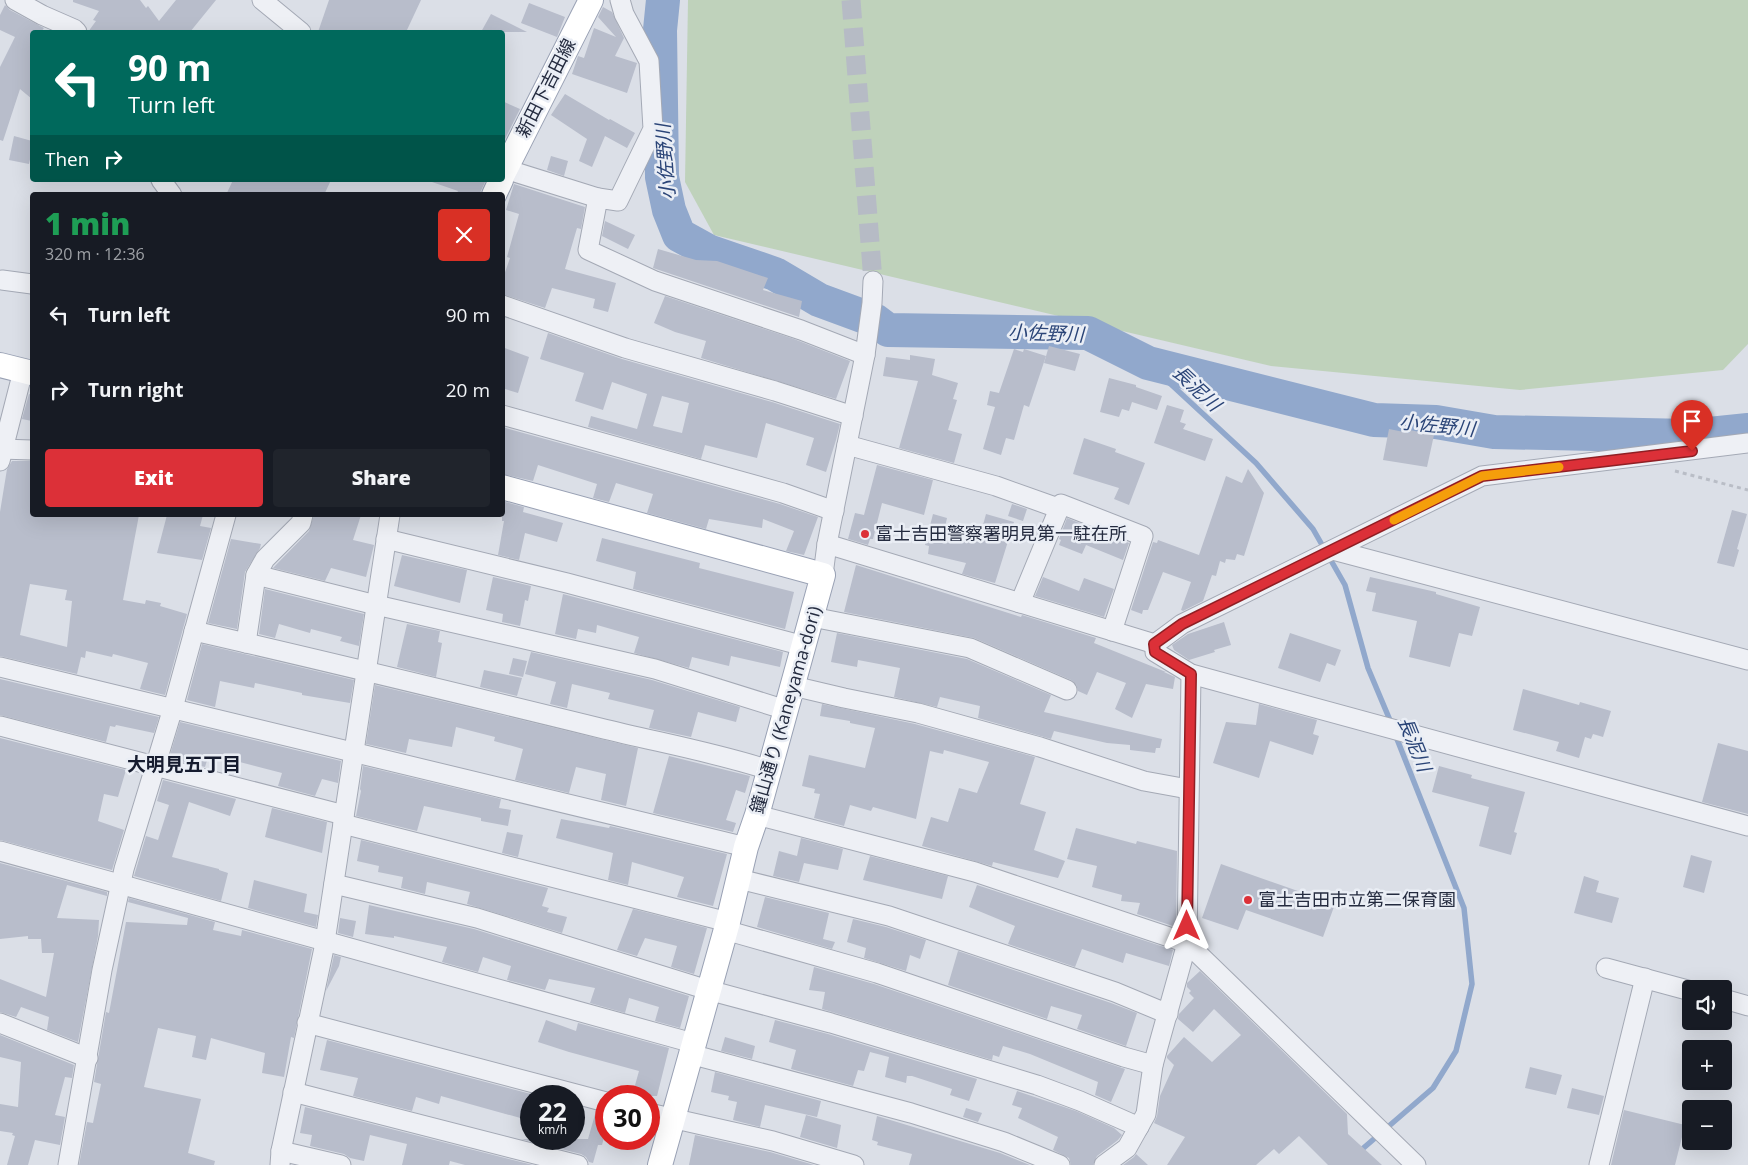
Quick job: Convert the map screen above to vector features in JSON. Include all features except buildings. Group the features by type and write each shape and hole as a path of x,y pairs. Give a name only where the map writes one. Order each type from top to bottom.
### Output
{"main road":[{"name":"新田下吉田線","path":"505,169 591,0"},
{"path":"0,365 28,372"},
{"path":"505,488 823,575"},
{"name":"鐘山通り (Kaneyama-dori)","path":"660,1165 739,879 746,847 757,815 823,575"}],"street":[{"path":"15,0 75,30"},
{"path":"262,0 300,30"},
{"path":"505,174 618,202 653,129 649,60 624,14 620,0"},
{"path":"598,198 588,250 656,281 801,330 866,355"},
{"path":"2,280 30,284"},
{"path":"823,575 827,544 866,355 873,281"},
{"path":"505,306 625,348 775,391 853,416"},
{"path":"28,372 1,453 30,450"},
{"path":"505,416 783,493 834,511"},
{"path":"1154,644 1182,624 1482,476 1748,443"},
{"path":"847,445 996,486 1055,507 1057,510"},
{"path":"1020,603 1061,504 1142,536 1112,631"},
{"path":"68,1165 102,970 124,869 173,708 225,517"},
{"path":"246,643 256,575 265,559 301,523 302,517"},
{"path":"341,1165 280,1158 325,941 390,517"},
{"path":"386,539 567,583 804,646"},
{"path":"827,544 1154,644"},
{"path":"1333,550 1748,660"},
{"path":"256,575 376,605 655,668 786,710"},
{"path":"812,616 970,648 1066,690"},
{"path":"194,630 742,761 769,770"},
{"path":"1154,644 1155,652 1191,674 1748,826"},
{"path":"0,667 746,847"},
{"path":"1104,1165 1127,1148 1146,1114 1153,1065 1187,943 1191,674"},
{"path":"793,686 909,711 1040,747 1144,781 1188,789"},
{"path":"0,726 156,766 726,926 876,973 1124,1057 1153,1065"},
{"path":"757,815 975,872 1187,943 1416,1165"},
{"path":"0,851 325,941 911,1113 1004,1142 1060,1165"},
{"path":"739,879 889,916 1115,992 1168,1014"},
{"path":"334,884 477,918 708,990 831,1023 1036,1085 1139,1126"},
{"path":"1606,968 1682,988"},
{"path":"1599,1165 1645,978"},
{"path":"1732,1001 1748,1006"},
{"path":"0,1022 88,1058"},
{"path":"307,1024 595,1099"},
{"path":"293,1092 578,1165"},
{"path":"660,1116 773,1141 854,1165"}],"path":[{"path":"1655,456 1671,470 1748,490"}],"green space":[{"path":"688,0 1748,0 1748,344 1723,370 1520,390 1271,366 714,235 685,182"}],"waterway":[{"name":"小佐野川","path":"663,0 660,30 662,177 669,210 679,235 708,251 775,274 819,300 876,321 888,330 1088,333 1148,363 1374,420 1436,422 1494,432 1690,436 1748,430"},
{"name":"長泥川","path":"1148,363 1256,463 1313,529 1345,585 1368,668 1392,725"},
{"name":"長泥川","path":"1349,1165 1360,1151 1433,1088 1456,1051 1472,984 1464,908 1395,734"}],"tunnel":[{"path":"851,0 873,281"}],"slow traffic":[{"path":"1394,520 1482,476 1559,467"}],"place":[{"name":"富士吉田警察署明見第一駐在所","path":"865,534"},
{"name":"富士吉田市立第二保育園","path":"1248,900"}],"district":[{"name":"大明見五丁目","path":"184,764"}],"route":[{"path":"1187,926 1188,768 1191,674 1155,652 1154,644 1182,624 1482,476 1692,451"}]}
